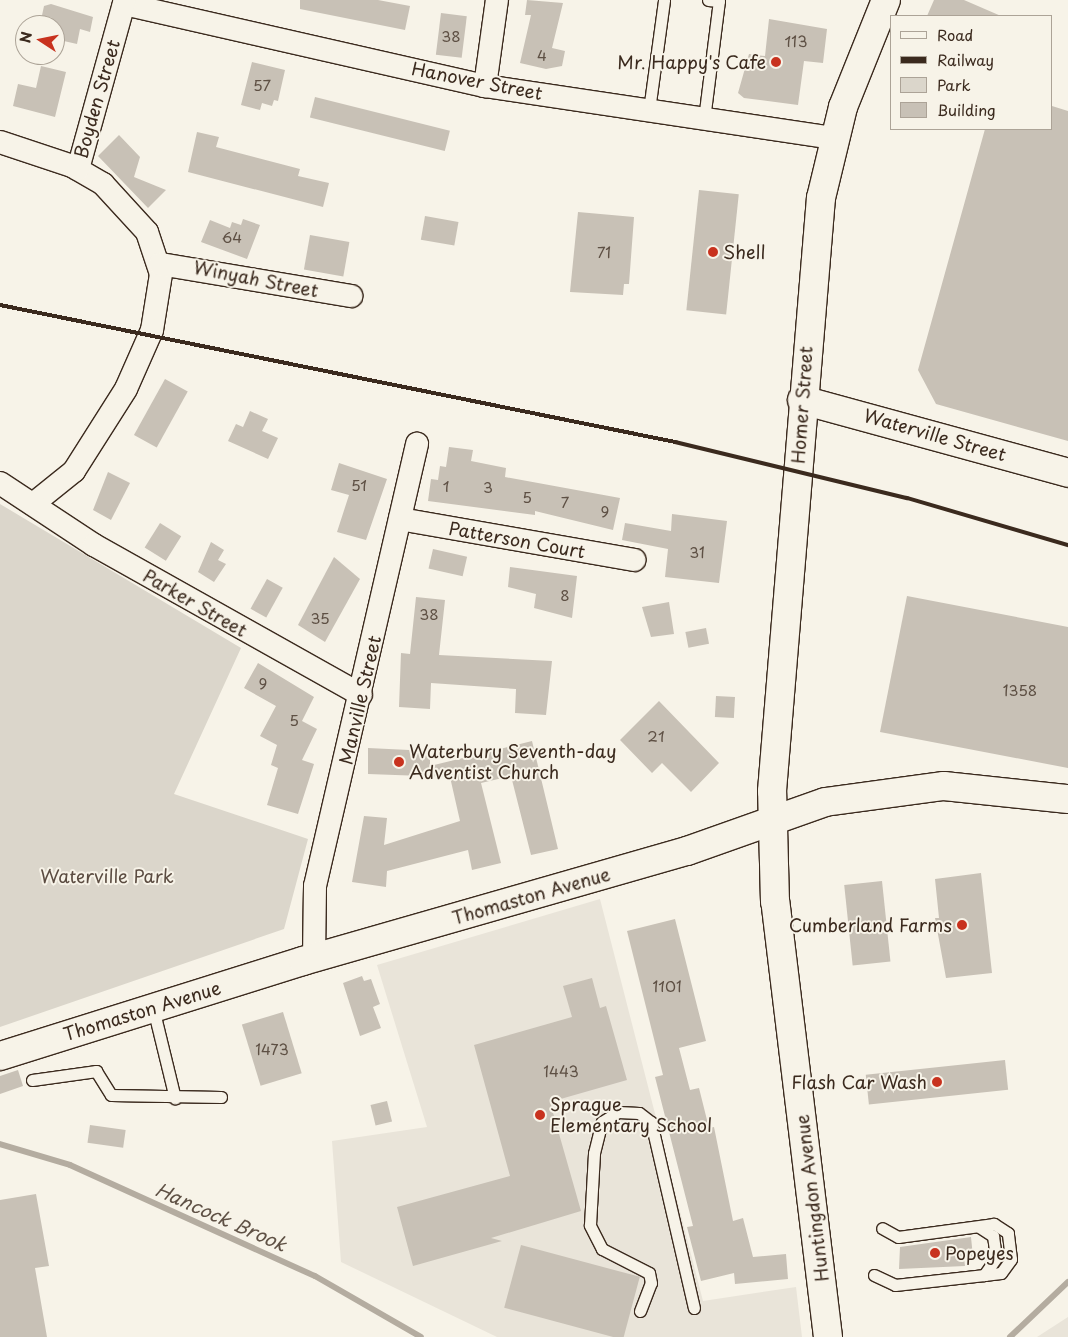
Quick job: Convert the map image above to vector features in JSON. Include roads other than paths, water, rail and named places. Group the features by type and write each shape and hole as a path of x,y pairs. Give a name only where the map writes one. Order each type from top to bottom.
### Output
{"main road":[{"name":"Homer Street","path":"771,821 816,232 833,138 886,0"},
{"name":"Waterville Street","path":"802,400 1068,473"},
{"name":"Thomaston Avenue","path":"0,1056 314,958 687,851 824,802 927,787 976,786 1068,799"},
{"name":"Huntingdon Avenue","path":"771,821 776,902 828,1337"}],"street":[{"path":"485,86 497,0"},
{"name":"Hanover Street","path":"124,2 485,86 833,138"},
{"name":"Boyden Street","path":"124,2 78,169 103,184 139,221 160,264"},
{"path":"0,142 78,169"},
{"path":"0,483 33,504 74,471 126,389 156,317 160,264"},
{"name":"Winyah Street","path":"160,264 351,296"},
{"name":"Manville Street","path":"314,958 315,886 361,695 417,444"},
{"name":"Parker Street","path":"33,504 94,545 361,695"},
{"name":"Patterson Court","path":"400,519 634,560"}],"lane":[{"path":"648,110 664,0"},
{"path":"704,119 719,1 708,0"},
{"path":"153,1008 175,1098"},
{"path":"32,1080 96,1071 110,1096 222,1097"},
{"path":"640,1311 651,1283 649,1273 602,1249 590,1225 598,1138 602,1122 618,1112 639,1113 651,1122 694,1308"},
{"path":"874,1275 895,1285 984,1275 1001,1273 1011,1259 1008,1233 994,1224 898,1238 882,1228"}],"waterway":[{"name":"Hancock Brook","path":"0,1144 70,1165 315,1276 421,1337"},
{"name":"Hancock Brook","path":"1010,1337 1068,1282"}],"railway":[{"path":"0,305 675,442 907,498 1068,545"}],"place":[{"name":"Mr. Happy's Cafe","path":"776,62"},
{"name":"Shell","path":"713,252"},
{"name":"Waterbury Seventh-day Adventist Church","path":"399,762"},
{"name":"Cumberland Farms","path":"962,925"},
{"name":"Flash Car Wash","path":"937,1082"},
{"name":"Sprague Elementary School","path":"540,1115"},
{"name":"Popeyes","path":"935,1253"}],"park label":[{"name":"Waterville Park","path":"107,876"}]}
